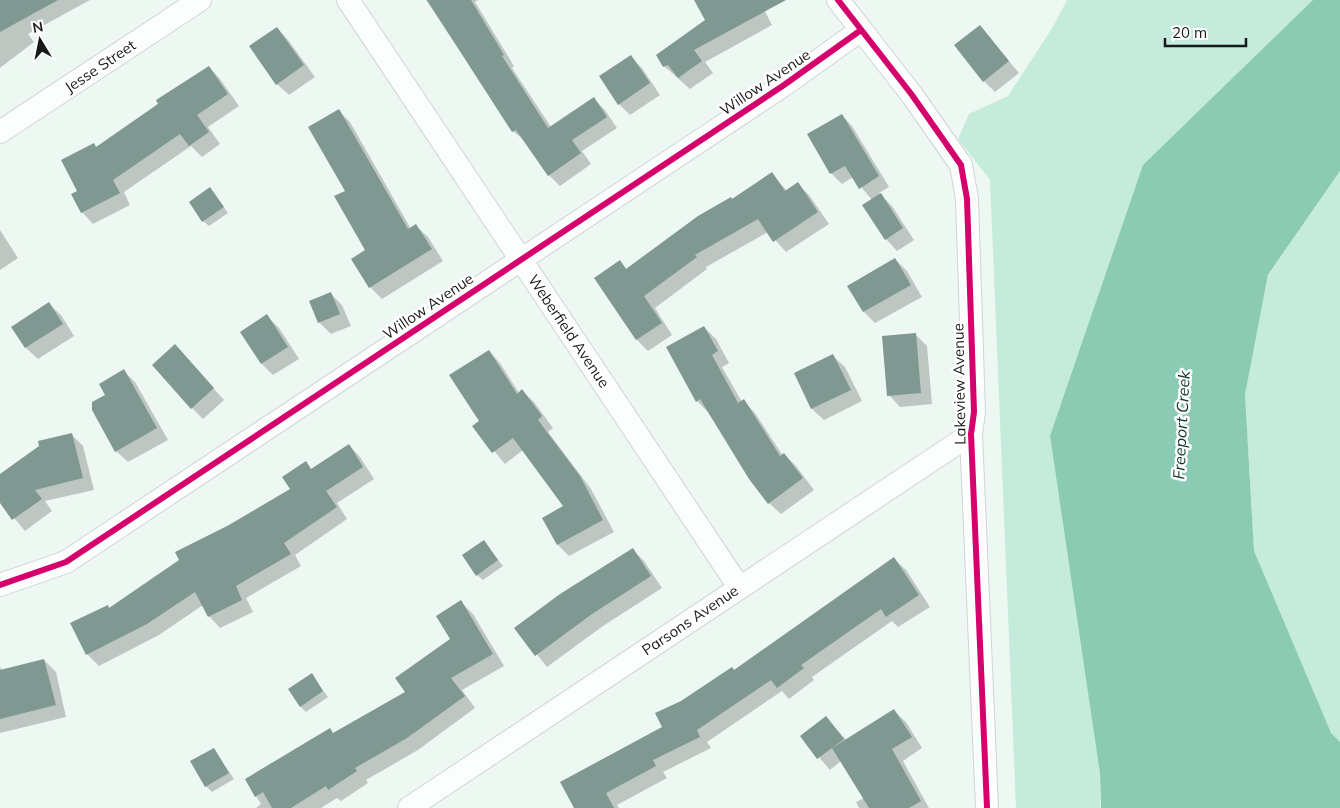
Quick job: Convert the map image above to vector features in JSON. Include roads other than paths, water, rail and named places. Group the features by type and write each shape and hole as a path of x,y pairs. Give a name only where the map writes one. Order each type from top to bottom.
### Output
{"street":[{"name":"Jesse Street","path":"0,132 200,0"},
{"name":"Weberfield Avenue","path":"348,0 739,588"},
{"name":"Lakeview Avenue","path":"838,0 912,94 960,165 966,199 974,412 971,434 986,808"},
{"name":"Willow Avenue","path":"0,585 66,562 784,85 861,30"},
{"name":"Parsons Avenue","path":"409,808 971,434"}],"water":[{"name":"Freeport Creek","path":"1313,0 1340,0 1340,171 1268,275 1245,395 1254,551 1331,733 1340,742 1340,808 1101,808 1100,774 1050,436 1143,165"}]}
